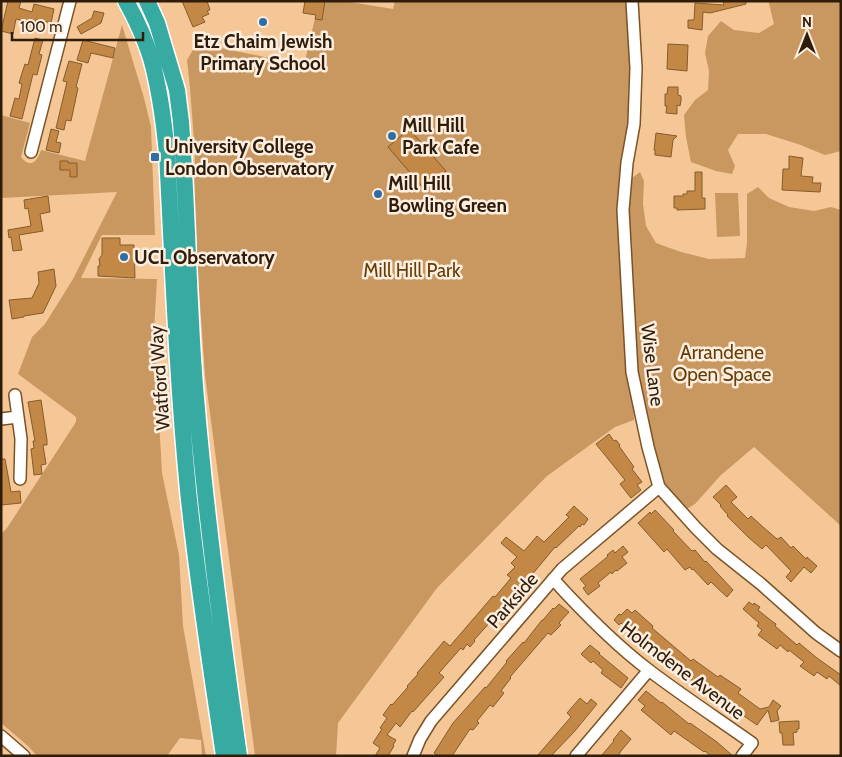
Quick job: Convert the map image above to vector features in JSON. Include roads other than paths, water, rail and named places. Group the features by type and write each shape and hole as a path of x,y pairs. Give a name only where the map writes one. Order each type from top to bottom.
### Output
{"highway":[{"name":"Watford Way","path":"126,1 151,57 164,120 179,393 188,490 194,547 224,756"},
{"name":"Watford Way","path":"147,1 166,50 176,90 181,122 196,396 204,488 211,556 239,756"}],"street":[{"path":"31,152 70,1"},
{"name":"Wise Lane","path":"632,1 636,68 634,116 623,210 632,372 648,448 659,487 717,549 761,584 816,633 841,651"},
{"path":"15,395 21,439 20,479"},
{"path":"1,419 18,417"},
{"name":"Parkside","path":"413,756 420,739 431,721 562,569 659,487"},
{"name":"Holmdene Avenue","path":"554,579 584,613 649,670 752,744 742,756"},
{"path":"576,756 649,670"},
{"path":"1,736 24,756"}],"place":[{"name":"Etz Chaim Jewish Primary School","path":"263,22"},
{"name":"Mill Hill Park Cafe","path":"392,136"},
{"name":"University College London Observatory","path":"155,157"},
{"name":"Mill Hill Bowling Green","path":"378,194"},
{"name":"UCL Observatory","path":"124,257"}],"park label":[{"name":"Mill Hill Park","path":"412,270"},
{"name":"Arrandene Open Space","path":"722,363"}]}
